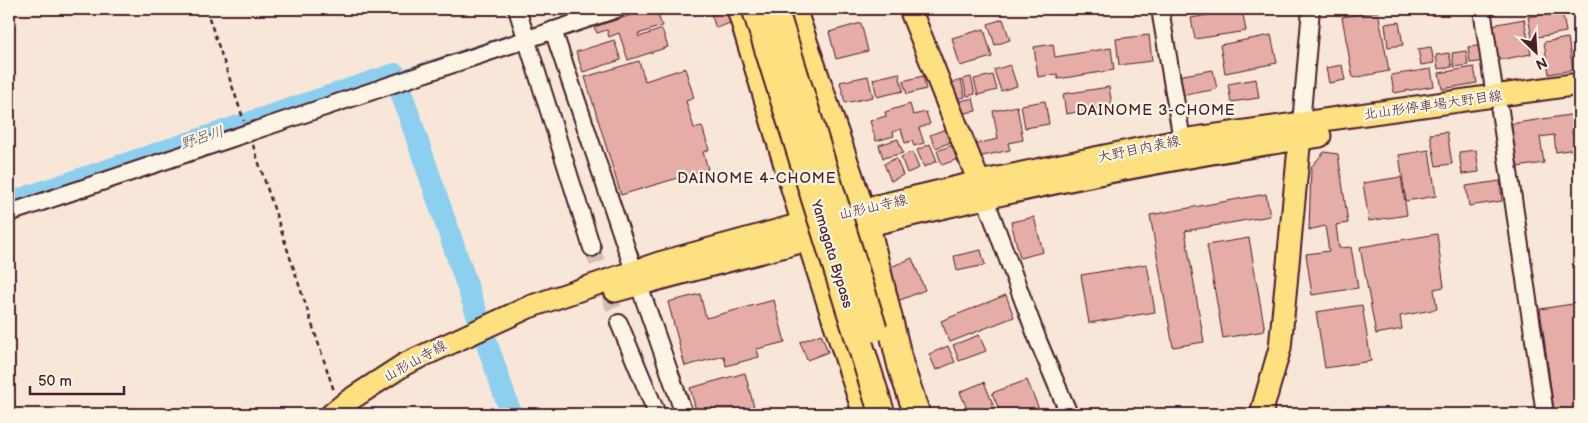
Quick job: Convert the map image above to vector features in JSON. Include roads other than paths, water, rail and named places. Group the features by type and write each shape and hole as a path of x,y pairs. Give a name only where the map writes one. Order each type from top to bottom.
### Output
{"highway":[{"path":"740,9 780,157 807,232 866,414"},
{"name":"Yamagata Bypass","path":"755,9 882,414"},
{"name":"Yamagata Bypass","path":"775,9 901,414"},
{"path":"794,9 864,218 901,367 917,414"}],"main road":[{"path":"910,9 982,190"},
{"name":"北山形停車場大野目線","path":"1498,104 1579,84"},
{"name":"北山形停車場大野目線","path":"1300,132 1498,104 1579,97"},
{"path":"1261,414 1280,348 1300,132"},
{"name":"大野目内表線","path":"982,190 1172,160 1300,132"},
{"name":"大野目内表線","path":"982,190 1182,140 1300,132"},
{"name":"山形山寺線","path":"336,411 405,364 461,337 557,296 636,278 807,232 982,190"},
{"name":"山形山寺線","path":"636,278 658,257 807,232"}],"street":[{"path":"517,9 592,248"},
{"path":"9,213 617,9"},
{"path":"1160,9 1182,140"},
{"path":"1300,132 1311,9"},
{"path":"1482,9 1545,414"},
{"path":"554,30 622,213 636,278 684,414"},
{"path":"982,190 1039,343 1069,414"},
{"path":"619,323 657,414"}],"waterway":[{"path":"570,16 574,15 574,9"},
{"path":"395,74 507,37"},
{"name":"野呂川","path":"9,203 395,74"},
{"name":"野呂川","path":"401,92 511,414"}],"tunnel":[{"path":"592,248 619,323"}],"district":[{"name":"DAINOME 3-CHOME","path":"1156,110"},
{"name":"DAINOME 4-CHOME","path":"757,178"}]}
